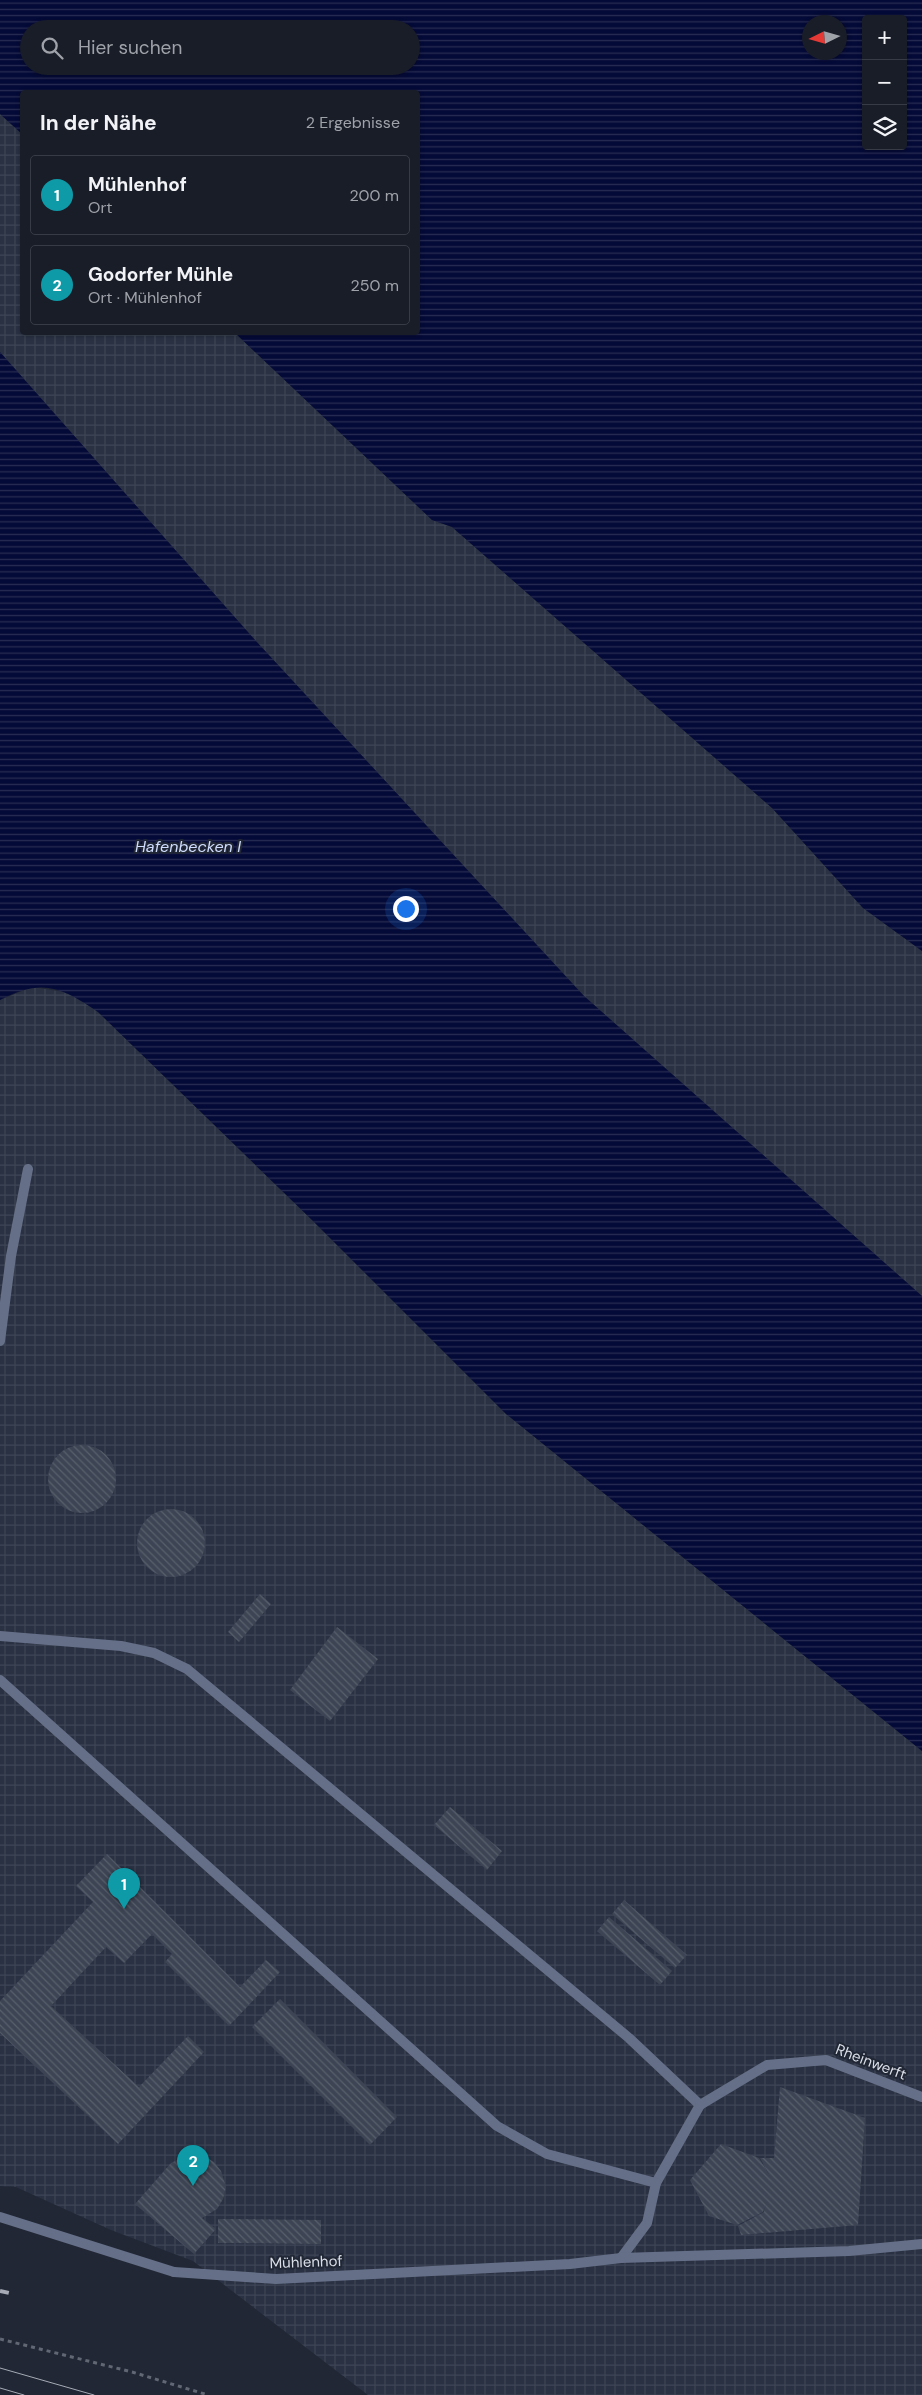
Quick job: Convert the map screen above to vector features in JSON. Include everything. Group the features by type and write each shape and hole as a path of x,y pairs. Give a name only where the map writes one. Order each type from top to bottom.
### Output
{"street":[{"path":"0,1342 11,1256 28,1170"},
{"path":"0,1636 121,1646 154,1653 187,1670 629,2038 700,2105 656,2183 647,2223 621,2258"},
{"path":"0,1680 497,2126 547,2154 656,2183"},
{"name":"Rheinwerft","path":"700,2105 767,2065 826,2060 922,2097"},
{"name":"Mühlenhof","path":"0,2218 174,2272 276,2279 570,2264 621,2258 849,2251 922,2244"}],"path":[{"path":"0,2339 132,2372 208,2395"}],"shaded area":[{"path":"0,114 20,132 20,335 237,335 432,520 452,527 772,808 863,908 922,951 922,1296 584,996 255,640 0,352"},
{"path":"32,987 71,993 98,1012 312,1220 506,1414 922,1751 922,2395 368,2395 193,2261 111,2230 16,2187 0,2186 0,1000"}],"water":[{"path":"0,0 922,0 922,951 863,908 772,808 452,527 432,520 237,335 420,335 420,90 20,90 20,132 0,114"},
{"name":"Hafenbecken I","path":"0,352 255,640 584,996 922,1296 922,1751 506,1414 312,1220 98,1012 73,996 51,988 28,989 0,1000"}],"building":[{"path":"82,1445 95,1447 106,1455 114,1466 116,1479 114,1492 106,1503 95,1511 82,1513 69,1511 58,1503 50,1492 48,1479 50,1466 58,1455 69,1447"},
{"path":"171,1509 184,1511 195,1519 203,1530 205,1543 203,1556 195,1567 184,1575 171,1577 158,1575 147,1567 139,1556 137,1543 139,1530 147,1519 158,1511"},
{"path":"260,1594 271,1604 239,1642 228,1632"},
{"path":"337,1627 378,1659 330,1721 290,1690"},
{"path":"450,1807 502,1851 487,1870 434,1825"},
{"path":"107,1854 240,1987 266,1960 280,1972 229,2026 165,1962 172,1954 152,1934 124,1963 106,1947 51,2006 139,2087 188,2036 204,2052 118,2144 0,2033 0,2001 93,1902 76,1886"},
{"path":"624,1900 687,1955 675,1968 612,1914"},
{"path":"609,1917 672,1971 660,1985 597,1931"},
{"path":"280,1999 397,2117 370,2145 252,2027"},
{"path":"780,2087 865,2118 858,2225 741,2235 738,2226 764,2212 766,2204 763,2212 737,2225 709,2216 690,2180 721,2144 759,2158 771,2178 760,2158 774,2158"},
{"path":"187,2155 204,2156 214,2162 221,2171 226,2187 223,2199 217,2209 202,2218 216,2229 194,2254 135,2204 171,2163"},
{"path":"218,2219 321,2220 321,2244 218,2243"}],"tram line":[{"path":"0,2368 94,2395"},
{"path":"0,2388 24,2395"}],"railway":[{"path":"0,2291 14,2294"}],"place":[{"name":"Mühlenhof","path":"124,1909"},
{"name":"Godorfer Mühle","path":"193,2186"}]}
